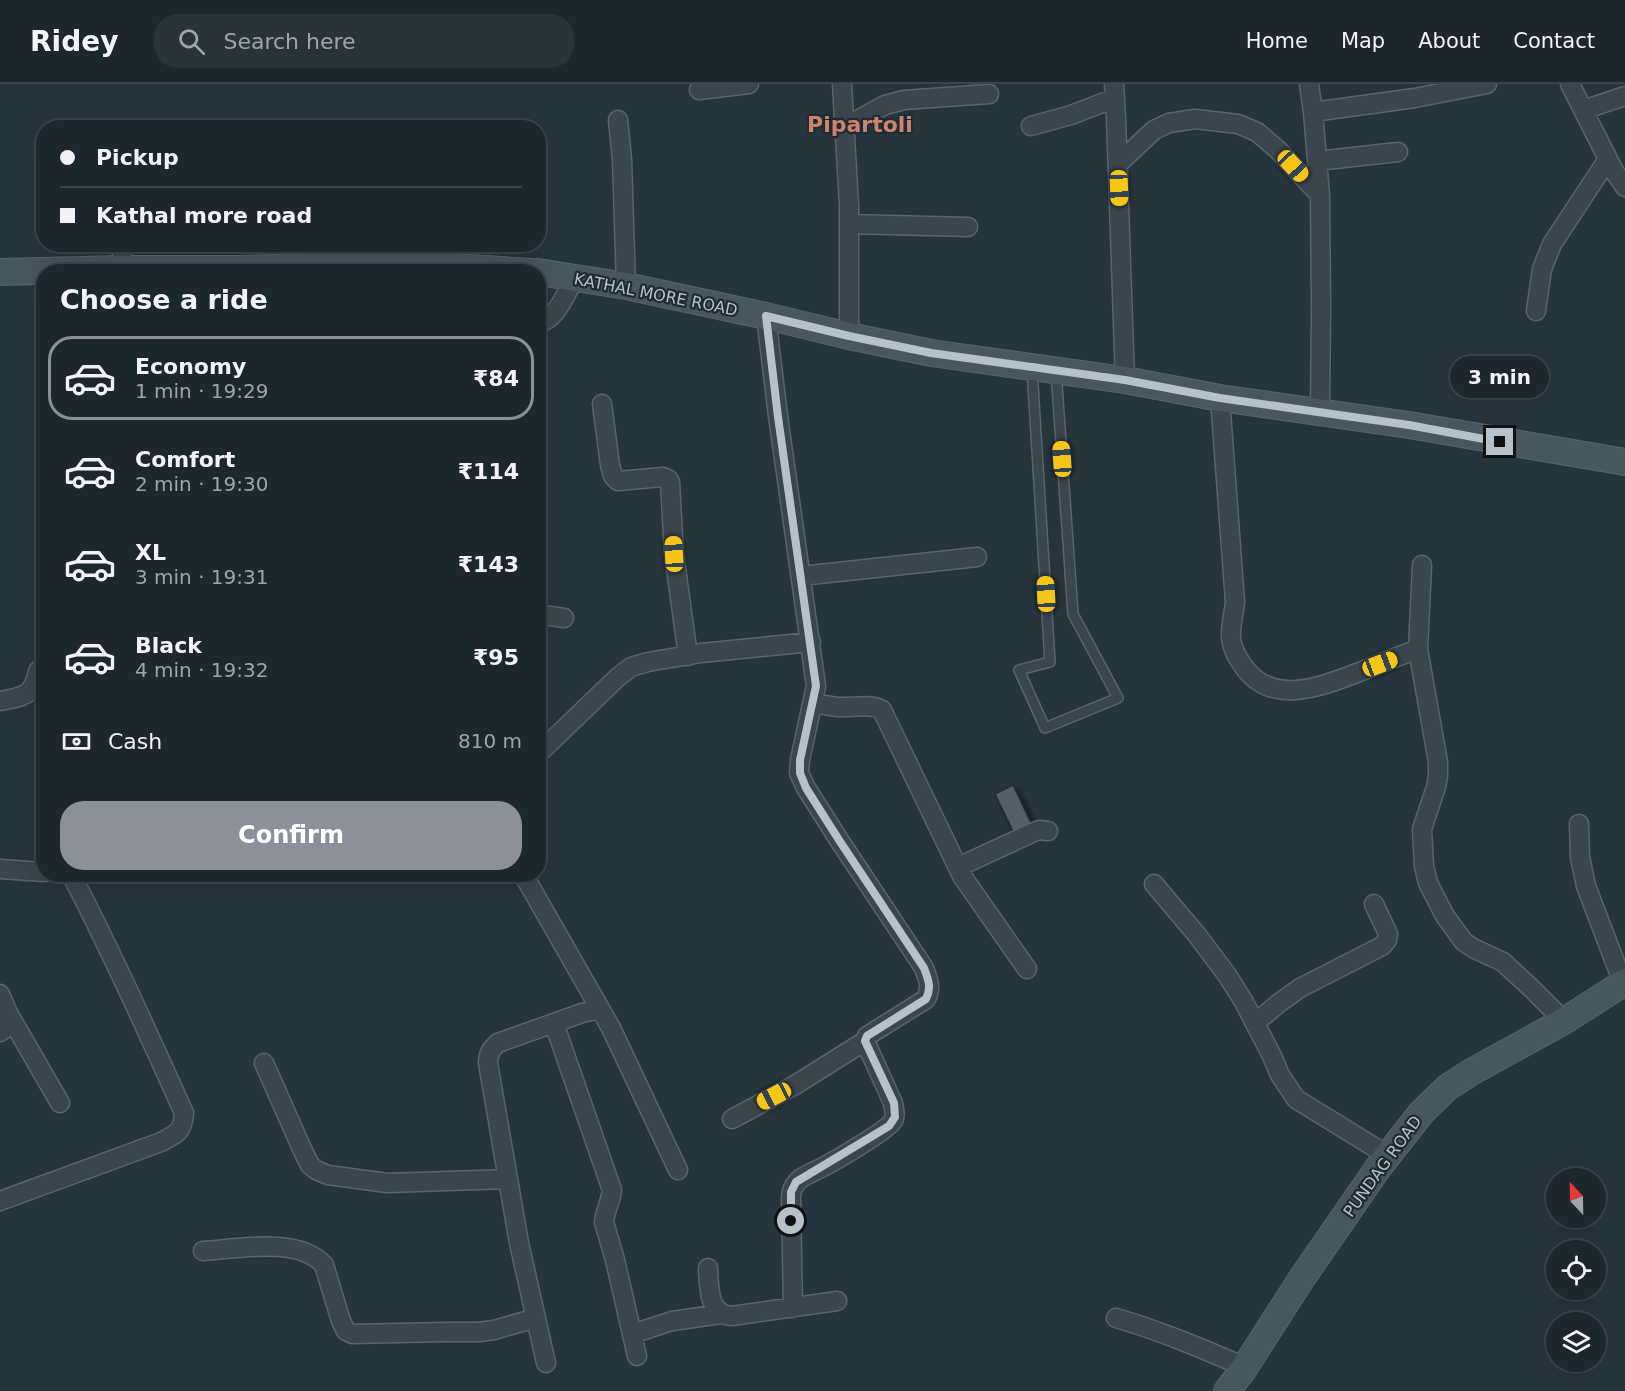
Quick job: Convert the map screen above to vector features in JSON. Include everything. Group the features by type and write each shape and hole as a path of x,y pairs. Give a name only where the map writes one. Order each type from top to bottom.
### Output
{"main road":[{"path":"97,264 121,262 150,264"},
{"path":"0,272 36,269"},
{"name":"KATHAL MORE ROAD","path":"546,274 626,286 931,353 1125,380 1220,398 1409,425 1625,462"},
{"name":"PUNDAG ROAD","path":"1227,1391 1387,1155 1422,1112 1448,1087 1564,1021 1624,982"}],"street":[{"path":"699,90 749,84"},
{"path":"842,84 849,224 849,336"},
{"path":"1309,84 1320,195 1320,413"},
{"path":"1313,112 1414,91 1487,84"},
{"path":"1570,84 1608,159 1625,187"},
{"path":"1030,126 1071,114 1114,91 1125,380"},
{"path":"845,127 905,92 988,94"},
{"path":"1582,110 1625,96"},
{"path":"1118,164 1154,130 1169,123 1195,119 1238,124 1257,132 1279,151 1320,195"},
{"path":"618,120 622,159 626,286"},
{"path":"1317,161 1398,152"},
{"path":"1536,311 1542,269 1552,244 1608,159"},
{"path":"849,224 968,227"},
{"path":"546,321 551,318 575,278"},
{"path":"732,1119 795,1085 865,1041 867,1036 926,999 930,985 924,968 833,831 806,788 800,773 800,760 816,686 766,316"},
{"path":"1220,398 1235,602 1230,635 1237,657 1250,675 1259,683 1273,687 1285,690 1305,690 1322,686 1418,649"},
{"path":"602,404 610,465 616,480 618,482 663,477 670,482 674,554 688,656"},
{"path":"801,576 977,557"},
{"path":"1422,565 1418,649 1437,755 1438,776 1422,829 1424,866 1428,883 1445,916 1464,942 1503,962 1564,1021"},
{"path":"546,615 564,618"},
{"path":"546,746 618,676 631,667 688,656 810,642"},
{"path":"0,701 23,696 31,691 36,681"},
{"path":"813,703 835,706 870,706 882,710 962,876 1027,969"},
{"path":"1579,824 1580,857 1586,886 1624,982"},
{"path":"958,867 1034,832 1048,831"},
{"path":"0,869 36,871"},
{"path":"0,1201 161,1142 176,1134 184,1124 184,1113 75,882"},
{"path":"528,882 611,1028 678,1170"},
{"path":"1154,884 1227,975 1255,1023 1280,1075 1296,1099 1387,1155"},
{"path":"1255,1023 1300,988 1382,946 1388,940 1388,934 1374,904"},
{"path":"0,994 8,1013 60,1103"},
{"path":"546,1363 519,1243 488,1055 498,1043 582,1013 600,1009"},
{"path":"0,1032 6,1028 8,1013"},
{"path":"554,1023 612,1190 604,1222 637,1356"},
{"path":"793,1308 791,1192 793,1187 800,1179 889,1126 895,1117 894,1103 865,1041"},
{"path":"264,1063 302,1149 310,1165 316,1170 328,1175 387,1183 508,1179"},
{"path":"203,1251 280,1247 300,1250 314,1256 324,1265 345,1329 353,1334 479,1332 536,1318"},
{"path":"708,1269 709,1292 715,1307 721,1314"},
{"path":"632,1334 672,1321 721,1314 732,1316 837,1301"},
{"path":"1116,1318 1193,1344 1245,1367"}],"lane":[{"path":"1044,368 1073,614 1118,698 1046,728 1019,670 1050,662 1044,368"}],"building":[{"path":"1013,785 1032,825 1014,833 995,794"}],"district":[{"name":"Pipartoli","path":"860,124"}],"route":[{"path":"791,1221 791,1192 796,1182 876,1135 894,1120 894,1103 865,1041 867,1036 926,999 930,985 924,968 839,840 806,788 800,773 800,760 816,686 766,316 931,353 1125,380 1220,398 1409,425 1500,442"}]}
